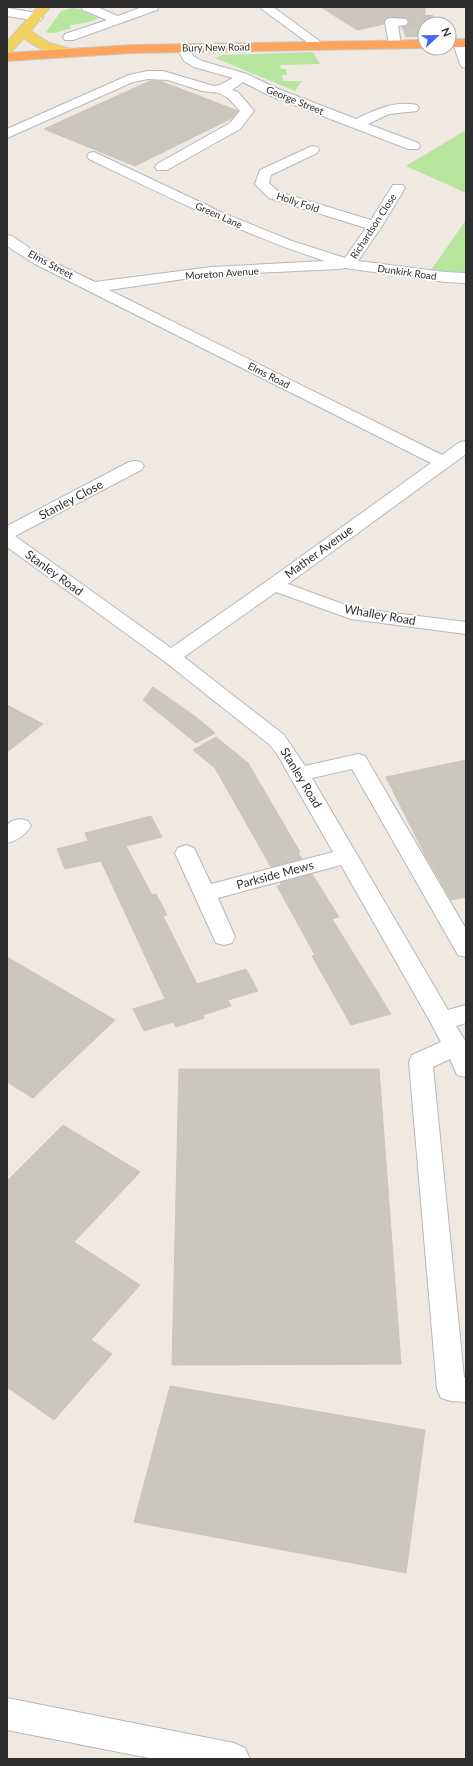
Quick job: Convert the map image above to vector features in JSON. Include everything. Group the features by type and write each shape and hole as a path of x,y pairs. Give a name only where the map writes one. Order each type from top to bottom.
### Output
{"highway":[{"name":"Bury New Road","path":"7,57 68,52 183,48 417,44"}],"main road":[{"path":"7,49 24,32 40,12"},
{"path":"24,32 32,40 38,43 68,52"}],"street":[{"path":"87,7 118,20"},
{"path":"69,37 81,29 118,20 153,7"},
{"path":"268,9 286,7"},
{"path":"268,9 319,45"},
{"path":"7,12 40,12"},
{"path":"395,44 391,22 402,22"},
{"path":"458,43 466,64"},
{"name":"George Street","path":"183,48 190,60 242,78 413,146"},
{"path":"7,134 128,78 142,75 169,76 213,90 224,90 233,86 242,78"},
{"path":"162,167 214,136 234,126 247,112 233,95 224,90"},
{"path":"357,124 386,110 412,108"},
{"name":"Holly Fold","path":"312,150 265,173 262,184 274,195 375,226"},
{"name":"Green Lane","path":"94,156 216,215 287,244 348,264"},
{"name":"Richardson Close","path":"348,264 375,226 398,188"},
{"name":"Elms Street","path":"7,239 38,260 96,288"},
{"name":"Dunkirk Road","path":"348,264 445,277 466,278"},
{"name":"Moreton Avenue","path":"96,288 211,271 317,267 348,264"},
{"name":"Elms Road","path":"96,288 443,462"},
{"name":"Mather Avenue","path":"170,657 274,585 466,446"},
{"name":"Stanley Close","path":"7,533 135,466"},
{"name":"Stanley Road","path":"7,539 170,657 277,740 300,774 442,1021 461,1057"},
{"name":"Whalley Road","path":"274,585 351,613 466,628"},
{"path":"300,774 358,761 466,949"},
{"path":"186,853 224,938"},
{"name":"Parkside Mews","path":"204,894 346,856"},
{"path":"442,1021 466,1014"},
{"path":"461,1057 421,1062 451,1389 466,1390"},
{"path":"7,1714 234,1759"}],"green space":[{"path":"72,8 79,9 98,18 69,26 71,28 58,32 46,32 61,11"},
{"path":"313,52 320,64 280,65 281,69 286,69 287,75 282,75 283,81 302,81 295,91 215,58 223,55"},
{"path":"466,130 466,193 406,166"},
{"path":"466,220 466,272 431,270"}],"building":[{"path":"321,7 425,7 425,16 417,16 417,36 406,37 403,27 407,26 409,21 406,18 387,18 384,24 357,30"},
{"path":"150,81 160,81 238,111 232,118 135,166 44,129"},
{"path":"153,687 196,717 215,733 196,743 143,700"},
{"path":"7,705 43,724 7,752"},
{"path":"216,737 248,763 300,852 298,853 302,859 271,867 215,768 193,750"},
{"path":"466,760 466,897 451,900 425,855 386,777"},
{"path":"151,816 162,837 126,846 152,895 156,894 167,915 163,916 197,984 246,969 258,991 228,1000 231,1006 203,1015 204,1018 176,1027 173,1022 144,1031 133,1009 165,999 101,861 65,869 57,849 88,841 85,833"},
{"path":"312,874 339,917 332,919 391,1014 351,1025 312,956 315,955 277,886 282,885 280,883"},
{"path":"7,957 115,1020 33,1098 7,1082"},
{"path":"179,1069 379,1069 401,1364 172,1365"},
{"path":"63,1125 140,1172 74,1242 140,1285 91,1340 112,1354 54,1420 7,1387 7,1181"},
{"path":"170,1386 425,1430 406,1573 134,1522"}],"tunnel":[{"path":"402,22 417,22"}]}
